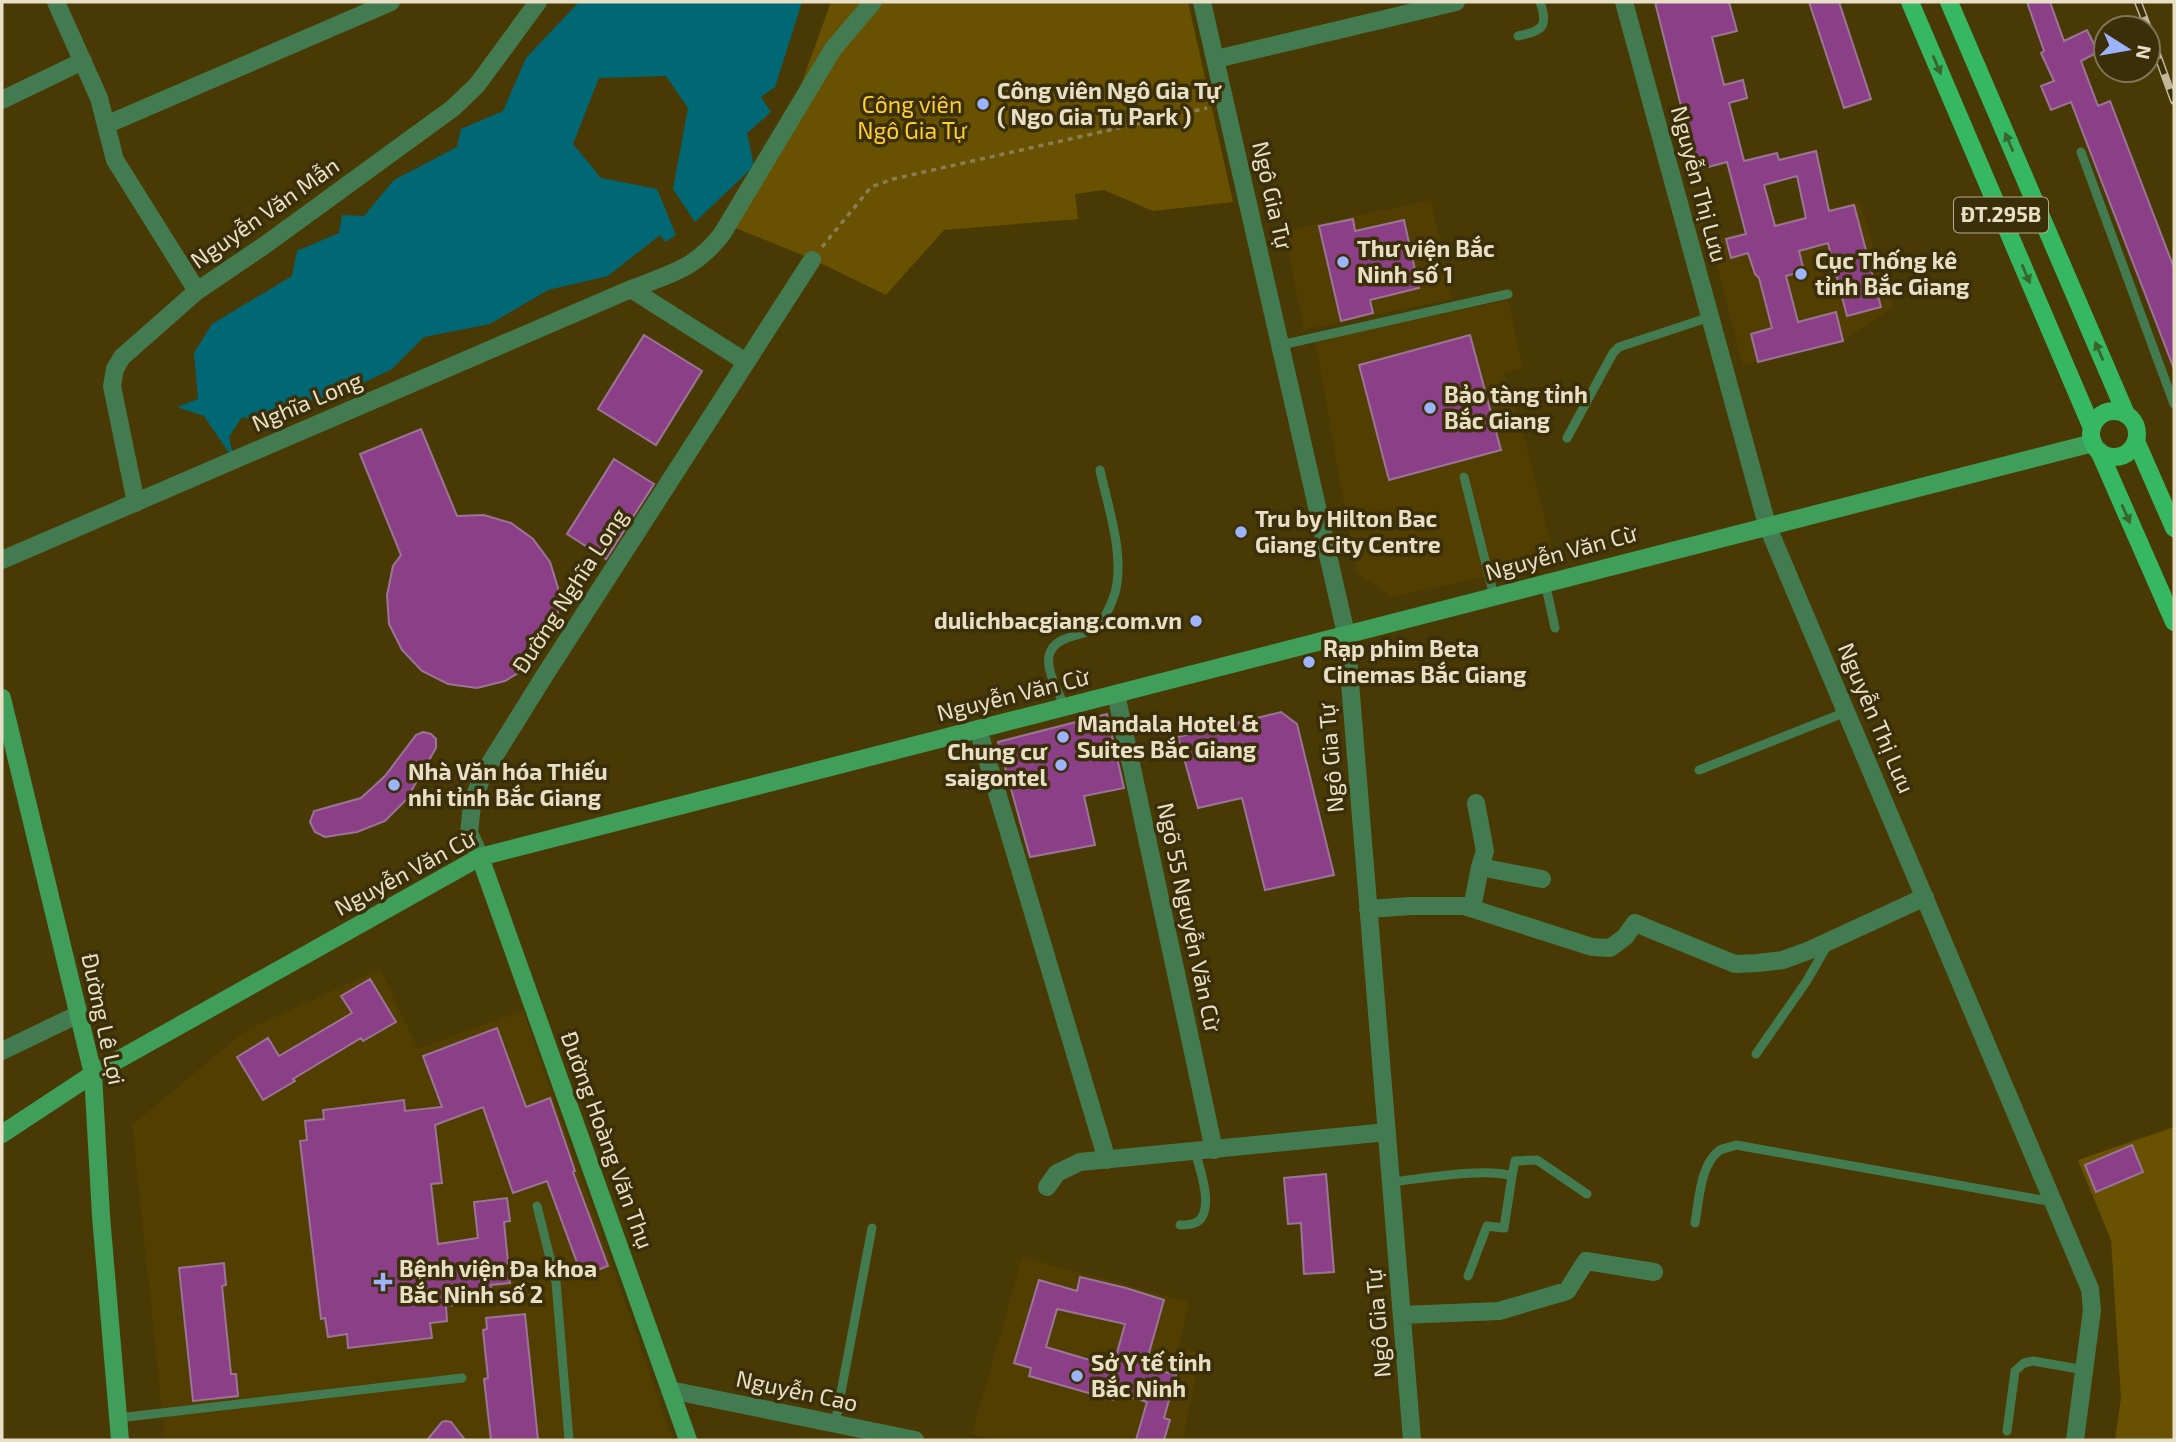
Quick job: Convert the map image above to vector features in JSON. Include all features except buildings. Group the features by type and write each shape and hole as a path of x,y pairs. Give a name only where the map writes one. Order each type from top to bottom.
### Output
{"main road":[{"name":"ĐT.295B","path":"1910,2 2094,441 2174,622"},
{"name":"ĐT.295B","path":"1949,2 2126,414 2136,426 2136,441 2174,528"},
{"path":"2126,414 2112,411 2099,416 2094,441 2113,457 2133,448 2136,441"}],"street":[{"path":"56,2 108,124 110,144 121,170 197,290"},
{"path":"108,124 391,2"},
{"name":"Nguyễn Văn Mẫn","path":"136,502 112,386 115,369 122,357 197,290 265,245 453,108 477,85 538,2"},
{"path":"631,289 682,270 708,252 722,234 833,49 873,2"},
{"name":"Ngô Gia Tự","path":"1202,2 1346,634 1412,1440"},
{"path":"1216,58 1456,2"},
{"name":"Nguyễn Thị Lưu","path":"1624,2 1767,525 2090,1289 2092,1310 2076,1440"},
{"path":"2,100 83,61"},
{"name":"Đường Nghĩa Long","path":"480,857 470,833 472,805 482,776 542,678 812,260"},
{"path":"631,289 746,362"},
{"name":"Nghĩa Long","path":"2,560 631,289"},
{"name":"Nguyễn Văn Cừ","path":"2,1134 93,1074 480,857 2094,441"},
{"name":"Ngõ 55 Nguyễn Văn Cừ","path":"1116,694 1214,1150"},
{"name":"Đường Lê Lợi","path":"2,698 93,1074 101,1216 120,1440"},
{"path":"978,729 1107,1160"},
{"path":"1472,908 1485,851 1476,803"},
{"name":"Đường Hoàng Văn Thụ","path":"480,857 688,1440"},
{"path":"1480,867 1542,879"},
{"path":"1368,909 1464,905 1592,947 1610,948 1625,937 1635,923 1735,964 1783,960 1830,942 1925,897"},
{"path":"2,1051 79,1014"},
{"path":"1047,1187 1057,1173 1070,1166 1107,1160 1387,1132"},
{"path":"1402,1315 1499,1311 1567,1291 1586,1261 1654,1272"},
{"name":"Nguyễn Cao","path":"670,1390 845,1431 915,1440"}],"lane":[{"path":"1518,36 1535,33 1542,27 1546,18 1540,2"},
{"path":"2081,152 2174,404"},
{"path":"1281,345 1508,294"},
{"path":"1567,438 1619,347 1710,317"},
{"path":"1065,707 1049,665 1052,648 1059,641 1095,628 1108,611 1116,584 1117,554 1100,470"},
{"path":"1464,477 1494,596"},
{"path":"1545,582 1555,628"},
{"path":"1699,770 1846,712"},
{"path":"1756,1054 1830,942"},
{"path":"1695,1223 1703,1181 1710,1161 1721,1150 1736,1145 2055,1203"},
{"path":"1180,1225 1195,1223 1203,1215 1206,1203 1195,1152"},
{"path":"1468,1276 1487,1226 1504,1228 1515,1161 1537,1160 1587,1194"},
{"path":"1391,1182 1467,1174 1503,1173 1512,1176"},
{"path":"537,1206 556,1282 569,1440"},
{"path":"845,1431 872,1228"},
{"path":"2007,1431 2015,1371 2024,1363 2033,1361 2085,1370"},
{"path":"118,1418 462,1378"}],"path":[{"path":"812,260 871,187 893,179 1226,103"}],"shaded area":[{"path":"1431,200 1452,299 1304,330 1284,231"},
{"name":"Cục Thống kê tỉnh Bắc Giang","path":"1859,201 1893,307 1843,341 1743,365 1710,241"},
{"path":"1508,300 1523,368 1504,373 1529,454 1555,562 1392,597 1356,573 1315,341"},
{"name":"Bệnh viện Đa khoa Bắc Ninh số 2","path":"380,969 418,1049 523,1010 673,1440 165,1440 132,1125 246,1030"},
{"path":"1022,1257 1189,1302 1179,1349 1200,1353 1183,1440 1001,1440 972,1434"}],"green space":[{"name":"Công viên Ngô Gia Tự","path":"831,2 1188,2 1233,202 1153,211 1104,190 1075,194 1078,219 944,230 886,295 812,259 728,225 794,104"},
{"path":"2174,1127 2174,1440 2115,1440 2121,1398 2111,1240 2078,1160"}],"water":[{"path":"579,2 802,2 775,87 761,97 771,112 747,133 754,166 695,222 673,189 688,108 666,76 599,78 573,144 601,178 657,189 676,235 665,242 660,235 608,276 548,290 490,324 424,337 392,369 336,396 296,402 267,422 242,417 229,437 234,460 204,416 177,407 198,399 194,353 212,324 292,276 297,251 339,233 342,215 364,216 394,180 457,147 461,129 503,111 526,58"}],"railway":[{"path":"2138,2 2143,14"},
{"path":"2162,68 2174,101"}],"place":[{"name":"Công viên Ngô Gia Tự ( Ngo Gia Tu Park )","path":"983,104"},
{"name":"Thư viện Bắc Ninh số 1","path":"1343,262"},
{"name":"Cục Thống kê tỉnh Bắc Giang","path":"1801,274"},
{"name":"Bảo tàng tỉnh Bắc Giang","path":"1430,408"},
{"name":"Tru by Hilton Bac Giang City Centre","path":"1241,532"},
{"name":"dulichbacgiang.com.vn","path":"1196,621"},
{"name":"Rạp phim Beta Cinemas Bắc Giang","path":"1309,662"},
{"name":"Mandala Hotel & Suites Bắc Giang","path":"1063,737"},
{"name":"Chung cư saigontel","path":"1061,765"},
{"name":"Nhà Văn hóa Thiếu nhi tỉnh Bắc Giang","path":"394,785"},
{"name":"Bệnh viện Đa khoa Bắc Ninh số 2","path":"383,1282"},
{"name":"Sở Y tế tỉnh Bắc Ninh","path":"1077,1376"}]}
